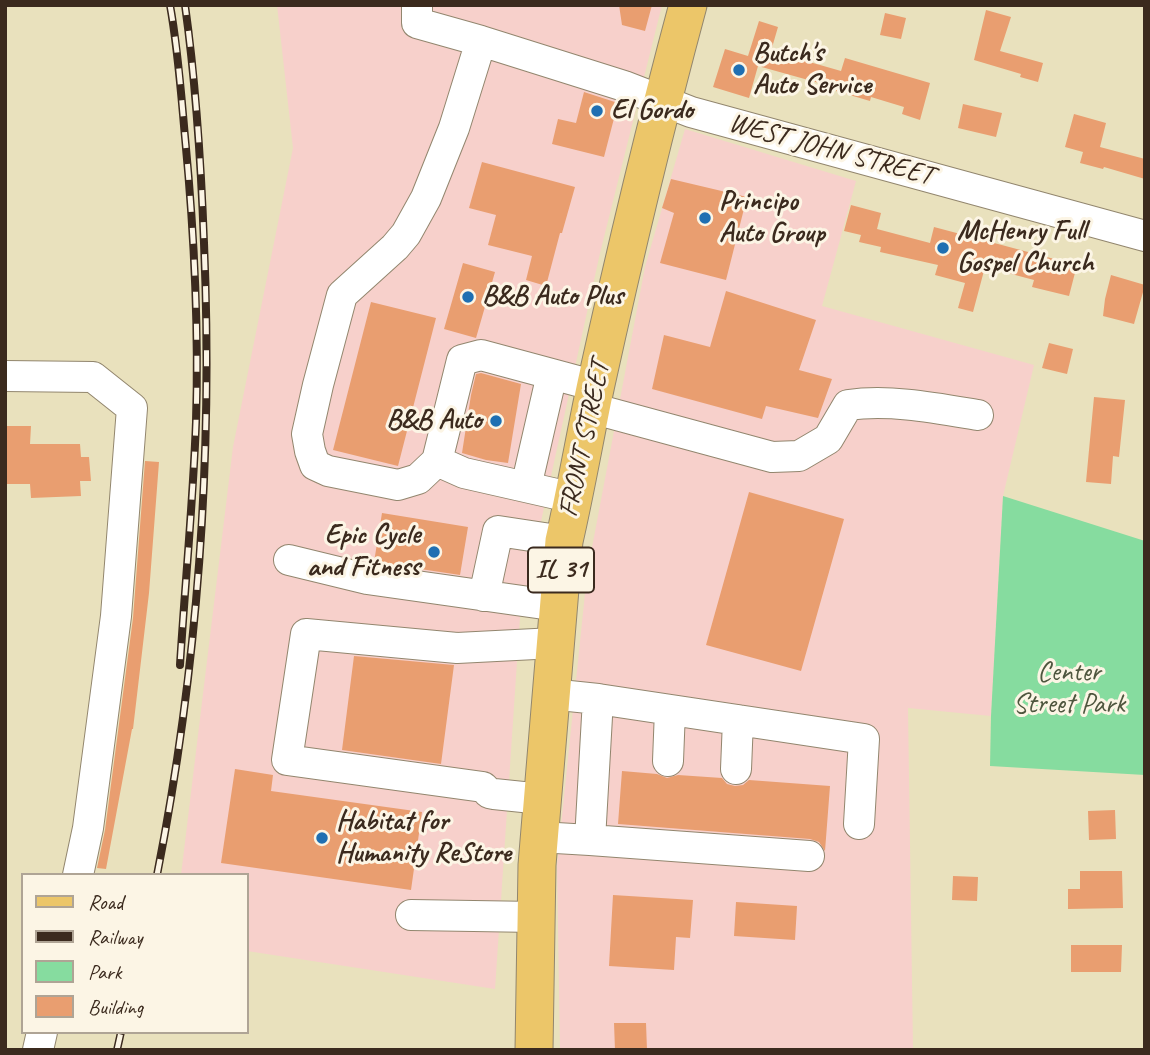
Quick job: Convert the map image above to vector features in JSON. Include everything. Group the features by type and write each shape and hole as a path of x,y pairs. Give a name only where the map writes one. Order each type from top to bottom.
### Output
{"main road":[{"name":"FRONT STREET","path":"534,1050 539,837 564,541 593,397 662,101 688,5"}],"street":[{"name":"WEST JOHN STREET","path":"417,5 417,23 624,86 691,112 1145,236"},
{"path":"481,41 454,128 426,198 406,234 395,247 342,296 307,434 315,465 328,471 397,485 418,479 437,461 462,360 481,355 552,374 593,397 772,457 799,456 828,439 848,405 866,402 906,405 978,415"},
{"path":"526,487 552,374"},
{"path":"5,376 93,377 132,408 116,616 89,828 78,873"},
{"path":"437,461 464,473 574,498"},
{"path":"484,596 498,531 564,541"},
{"path":"289,560 367,579 558,606"},
{"path":"542,799 489,793 483,786 287,760 306,634 457,648 555,643"},
{"path":"550,694 864,739 859,824"},
{"path":"590,840 598,699"},
{"path":"668,761 670,710"},
{"path":"736,769 738,720"},
{"path":"539,837 809,856"},
{"path":"411,915 536,917"}],"shaded area":[{"path":"277,5 662,5 600,253 520,617 495,989 248,951 248,873 181,873 233,447 293,148"},
{"path":"685,129 856,181 822,306 1034,365 1003,496 991,716 908,708 913,1050 560,1050 557,865 587,574 645,267"}],"green space":[{"name":"Center Street Park","path":"1003,496 1145,541 1145,775 990,766"}],"building":[{"path":"619,5 652,5 645,31 622,25"},
{"path":"986,10 1011,17 1000,51 1043,63 1038,82 974,60"},
{"path":"885,13 906,18 901,39 880,35"},
{"path":"759,21 778,27 771,51 841,71 845,58 930,83 920,120 902,114 904,107 871,97 870,101 836,91 837,88 758,66 749,98 713,87 725,49 748,56"},
{"path":"584,92 618,103 604,157 552,144 558,119 576,123"},
{"path":"963,104 1002,113 996,137 958,128"},
{"path":"1074,114 1106,123 1100,147 1145,159 1145,179 1080,163 1083,152 1065,147"},
{"path":"482,162 575,187 546,286 526,280 532,256 488,245 496,215 469,208"},
{"path":"671,179 747,197 726,280 660,263 674,213 662,208"},
{"path":"851,205 881,213 877,229 930,243 934,227 1077,265 1069,296 1032,287 1034,280 985,267 973,312 958,308 965,283 935,275 938,265 880,252 881,247 859,242 861,235 844,231"},
{"path":"463,263 495,272 476,338 444,329"},
{"path":"1111,275 1145,285 1134,324 1103,316"},
{"path":"726,291 816,320 799,370 832,379 818,418 766,406 762,419 652,389 664,335 710,347"},
{"path":"371,302 436,318 398,466 333,450"},
{"path":"1049,343 1073,349 1067,374 1042,368"},
{"path":"476,374 521,384 508,463 462,453 471,395"},
{"path":"1094,397 1125,400 1119,457 1113,456 1111,484 1086,482"},
{"path":"5,426 31,426 30,444 80,444 81,457 89,457 91,481 80,481 81,496 31,498 30,484 5,484"},
{"path":"145,461 159,462 149,593 133,729 106,869 97,868 105,830 133,618"},
{"path":"749,492 844,519 801,671 706,645"},
{"path":"382,513 468,527 460,575 374,562"},
{"path":"354,656 454,665 441,764 342,750"},
{"name":"Habitat for Humanity ReStore","path":"235,769 273,775 271,791 422,812 411,890 221,863"},
{"path":"622,771 657,774 667,778 678,775 722,778 727,784 735,786 743,785 749,780 830,786 825,851 819,842 810,839 618,824"},
{"path":"1115,810 1116,839 1089,840 1088,811"},
{"path":"1080,871 1122,871 1123,908 1068,909 1068,889 1080,889"},
{"path":"953,876 978,877 977,901 952,900"},
{"path":"613,895 693,900 690,938 676,937 674,970 609,966"},
{"path":"736,902 797,906 795,940 734,936"},
{"path":"1071,945 1122,945 1121,972 1071,972"},
{"path":"614,1023 646,1023 647,1050 615,1050"}],"railway":[{"path":"170,5 179,71 191,208 197,351 195,452 180,665"},
{"path":"157,873 183,718 204,481 204,243 197,124 185,5"},
{"path":"117,1050 121,1034"}],"place":[{"name":"Butch's Auto Service","path":"739,70"},
{"name":"El Gordo","path":"597,111"},
{"name":"Principo Auto Group","path":"705,218"},
{"name":"McHenry Full Gospel Church","path":"943,248"},
{"name":"B&B Auto Plus","path":"468,297"},
{"name":"B&B Auto","path":"496,421"},
{"name":"Epic Cycle and Fitness","path":"434,552"},
{"name":"Habitat for Humanity ReStore","path":"322,838"}]}
